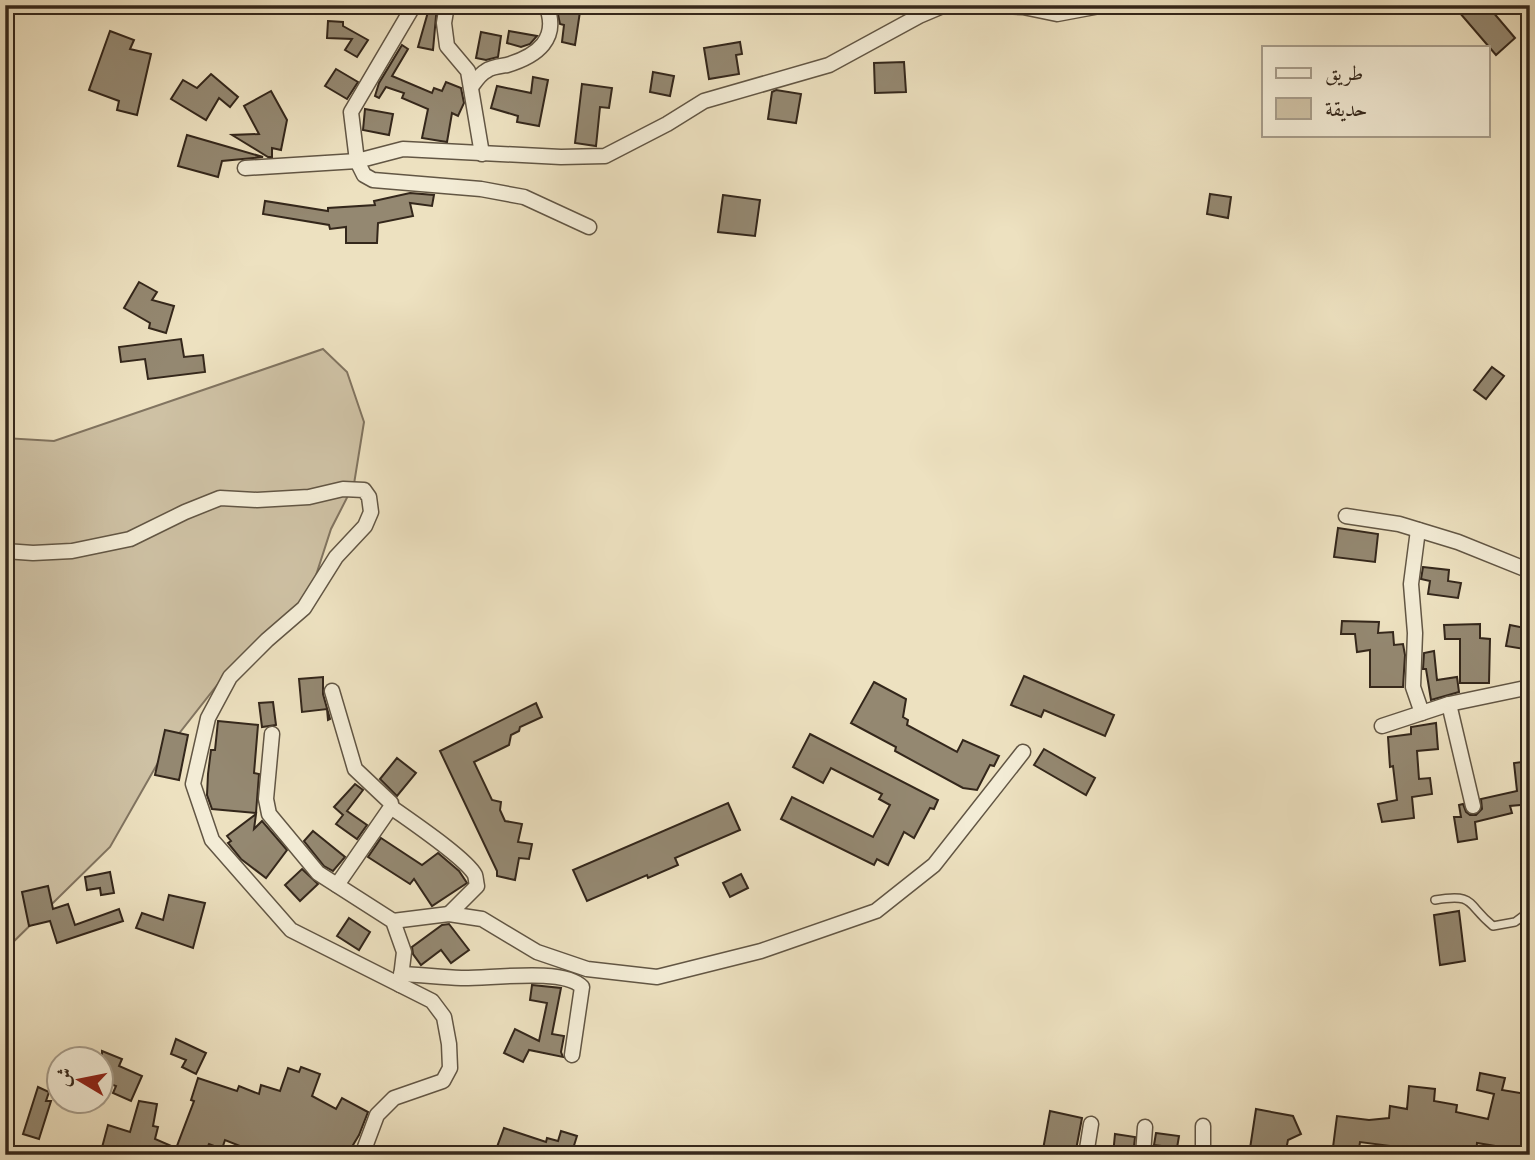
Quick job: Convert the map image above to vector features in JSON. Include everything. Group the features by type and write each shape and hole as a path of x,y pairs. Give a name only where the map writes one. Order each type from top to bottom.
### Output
{"street":[{"path":"414,5 351,112 357,161 364,175 373,180 481,189 524,197 589,227"},
{"path":"447,5 444,23 447,46 468,71 482,154"},
{"path":"471,88 486,70 512,64 544,46 550,33 546,5"},
{"path":"245,168 357,161 403,149 482,154 605,156 667,124 704,101 829,65 919,16 945,5"},
{"path":"981,5 1057,9 1105,5"},
{"path":"5,551 72,551 131,539 220,498 257,500 309,497 343,489 364,490 369,496 371,513 365,526 336,558 304,608 230,677 208,718 192,784 212,839 291,930 401,979 432,1001 444,1017 450,1068 443,1081 394,1098 377,1115 362,1155"},
{"path":"1346,516 1399,524 1458,542 1530,571"},
{"path":"1418,530 1410,584 1415,633 1413,687 1422,713"},
{"path":"1382,726 1450,705 1530,687"},
{"path":"332,691 355,768 391,803 391,807 435,839 476,876 477,886 449,914"},
{"path":"1450,705 1473,806"},
{"path":"272,734 266,799 269,814 318,873 393,921 404,952 401,979"},
{"path":"393,921 449,914 482,919 537,951 587,970 657,977 761,951 876,911 934,865 1023,751"},
{"path":"337,885 391,807"},
{"path":"401,979 542,975 577,982 582,988 572,1055"},
{"path":"1086,1155 1091,1124"},
{"path":"1203,1126 1203,1155"},
{"path":"1143,1155 1145,1127"}],"lane":[{"path":"1435,900 1456,897 1468,899 1493,926 1515,922 1530,911"}],"green space":[{"path":"323,349 347,372 364,422 354,484 331,529 308,600 229,670 163,754 110,847 5,950 5,438 54,441"}],"building":[{"path":"430,5 437,5 433,50 418,47"},
{"path":"556,5 581,5 575,45 562,42 564,25 560,24"},
{"path":"1453,5 1487,5 1515,38 1496,55"},
{"path":"328,21 343,22 343,26 368,40 357,57 345,50 352,39 327,38"},
{"path":"110,31 134,40 130,49 151,54 137,115 117,110 119,101 89,90"},
{"path":"509,31 537,36 530,44 521,47 507,43"},
{"path":"481,32 501,36 498,57 486,60 476,58"},
{"path":"740,42 742,54 736,55 739,74 709,79 704,48"},
{"path":"402,45 408,49 392,76 432,93 434,88 442,91 446,82 461,88 464,103 458,116 452,113 447,142 422,138 428,109 402,98 404,93 386,87 379,98 375,96 379,83"},
{"path":"904,62 906,92 875,93 874,63"},
{"path":"336,69 358,82 347,99 325,86"},
{"path":"653,72 674,76 670,96 650,92"},
{"path":"211,74 238,97 230,107 219,98 206,120 171,99 183,80 197,88"},
{"path":"533,77 548,80 539,126 517,122 518,116 491,108 497,86 531,93"},
{"path":"582,84 612,88 609,108 600,107 596,146 575,143"},
{"path":"776,90 801,94 796,123 768,119 772,92"},
{"path":"271,91 287,120 281,150 272,148 272,157 268,157 232,135 259,134 244,106"},
{"path":"365,109 393,114 389,135 363,130"},
{"path":"187,135 263,157 222,161 218,177 178,166"},
{"path":"410,193 434,195 432,206 410,203 413,216 378,223 377,243 346,243 346,227 330,229 329,225 263,214 265,201 328,211 328,208 375,205 374,201"},
{"path":"1210,194 1231,197 1228,218 1207,214"},
{"path":"723,195 760,200 755,236 718,232"},
{"path":"139,282 157,292 152,300 174,306 166,333 149,328 150,323 124,308"},
{"path":"181,339 184,357 203,355 205,372 148,379 145,359 121,362 119,347"},
{"path":"1492,367 1504,376 1486,399 1474,390"},
{"path":"1338,528 1378,534 1375,562 1334,557"},
{"path":"1423,567 1449,570 1448,581 1461,583 1458,598 1428,594 1430,581 1421,579"},
{"path":"1342,621 1379,622 1378,633 1393,632 1394,645 1403,644 1405,655 1403,687 1370,687 1370,650 1357,652 1355,634 1341,634"},
{"path":"1480,624 1480,638 1490,639 1489,683 1460,683 1460,639 1445,639 1444,625"},
{"path":"1510,625 1530,629 1530,650 1506,646"},
{"path":"1434,651 1437,680 1457,677 1459,692 1431,700 1426,669 1423,669 1424,653"},
{"path":"1024,676 1114,715 1105,736 1044,710 1041,717 1011,705"},
{"path":"323,677 323,694 330,719 328,720 327,709 302,712 299,679"},
{"path":"874,682 906,699 903,717 908,720 907,725 957,752 963,740 999,756 994,766 990,765 977,790 963,788 895,751 896,747 851,723"},
{"path":"273,702 276,725 262,727 259,703"},
{"path":"536,703 542,717 520,727 519,731 511,735 509,745 474,762 492,800 501,802 500,810 505,821 522,824 518,842 532,844 529,859 519,858 515,880 497,876 440,751"},
{"path":"218,721 258,725 254,773 259,774 256,813 212,809 207,795 208,774 211,750 215,750"},
{"path":"1436,723 1438,749 1417,751 1419,779 1430,778 1432,794 1412,797 1414,818 1382,822 1378,804 1397,800 1393,766 1390,767 1388,737 1411,734 1411,727"},
{"path":"165,730 188,735 179,780 155,775"},
{"path":"810,734 938,800 934,809 930,808 914,838 904,832 888,865 877,859 874,865 781,819 792,797 873,837 890,805 879,799 882,794 831,768 823,783 793,767"},
{"path":"1044,749 1095,778 1086,795 1034,765"},
{"path":"397,758 416,773 397,796 380,779"},
{"path":"1530,761 1530,804 1510,806 1512,813 1475,822 1477,839 1458,842 1454,817 1461,817 1459,805 1463,804 1470,815 1476,815 1482,809 1481,799 1517,791 1514,763"},
{"path":"355,784 363,790 347,811 367,825 357,839 336,824 343,815 334,807"},
{"path":"728,803 740,830 675,858 678,865 648,878 647,875 587,901 573,870"},
{"path":"256,814 254,829 262,821 287,850 266,878 241,859 228,843 231,841 227,836"},
{"path":"313,831 345,857 333,871 324,866 304,841"},
{"path":"381,838 422,865 438,853 459,871 467,883 432,906 414,879 410,884 368,857"},
{"path":"302,869 318,884 300,901 285,885"},
{"path":"110,872 114,893 101,895 100,888 87,890 85,877"},
{"path":"741,874 748,888 730,897 723,883"},
{"path":"48,886 53,909 68,904 75,925 119,909 123,921 57,943 50,921 29,926 22,892"},
{"path":"169,895 205,903 193,948 136,928 142,913 163,920"},
{"path":"1459,911 1465,961 1440,965 1434,915"},
{"path":"349,918 370,932 359,950 337,936"},
{"path":"449,924 469,950 451,963 441,950 421,965 413,954 412,947 442,925"},
{"path":"532,985 561,988 552,1034 564,1036 561,1052 563,1057 529,1050 523,1062 504,1053 515,1029 539,1041 547,1003 530,1000"},
{"path":"176,1039 206,1053 196,1074 182,1067 186,1060 171,1054"},
{"path":"116,1057 122,1059 119,1066 142,1076 131,1101 116,1094"},
{"path":"301,1067 320,1074 312,1096 336,1109 342,1098 368,1112 347,1155 272,1155 262,1150 260,1154 225,1140 222,1149 209,1144 204,1155 177,1146 194,1101 191,1100 198,1078 237,1091 239,1086 259,1094 261,1085 280,1091 288,1068 299,1072"},
{"path":"1480,1073 1505,1078 1502,1090 1526,1094 1524,1106 1530,1107 1530,1155 1513,1155 1514,1149 1477,1143 1476,1155 1390,1155 1391,1146 1360,1142 1358,1155 1332,1155 1337,1116 1369,1120 1389,1118 1390,1106 1407,1109 1409,1086 1435,1089 1434,1101 1457,1105 1456,1112 1488,1119 1494,1094 1477,1090"},
{"path":"38,1087 46,1091 47,1114 39,1139 23,1134"},
{"path":"139,1101 157,1104 153,1126 158,1127 155,1139 192,1155 142,1155 127,1150 125,1155 100,1155 108,1125 130,1132"},
{"path":"1256,1109 1293,1116 1301,1134 1288,1140 1285,1155 1249,1155"},
{"path":"1050,1111 1082,1118 1075,1155 1042,1155"},
{"path":"504,1128 546,1142 547,1138 558,1141 561,1131 577,1136 571,1155 494,1155"},
{"path":"1156,1133 1179,1136 1177,1148 1154,1145"},
{"path":"1115,1134 1135,1137 1133,1155 1113,1155"}]}
